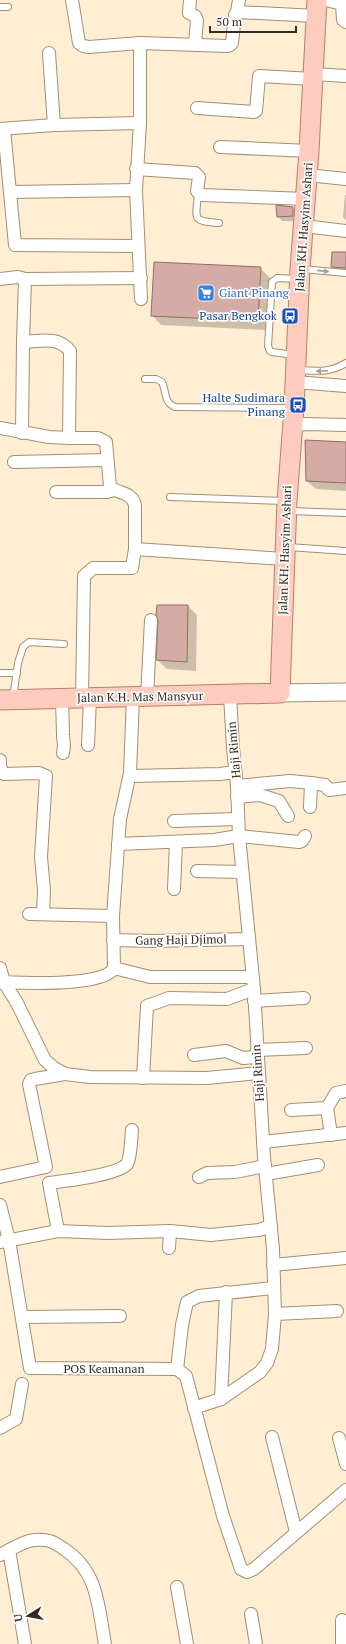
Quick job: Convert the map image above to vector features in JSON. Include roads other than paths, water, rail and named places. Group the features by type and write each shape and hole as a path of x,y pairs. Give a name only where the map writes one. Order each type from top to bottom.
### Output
{"main road":[{"name":"Jalan KH. Hasyim Ashari","path":"280,693 286,506 293,417 300,274 313,76 320,5"},
{"path":"280,693 346,692"},
{"name":"Jalan K.H. Mas Mansyur","path":"6,700 280,693"}],"street":[{"path":"72,0 79,43 83,46 140,43 230,45 232,43 235,15 239,0"},
{"path":"190,0 189,13 196,16 197,20 195,44"},
{"path":"237,12 344,4 342,17 346,22"},
{"path":"140,43 140,123 136,169 136,190 141,299"},
{"path":"49,53 54,125"},
{"path":"197,108 254,112 256,110 259,76 346,76"},
{"path":"138,246 15,245 2,129 54,125 140,123"},
{"path":"220,147 309,151"},
{"path":"136,169 195,173 199,176 197,191 201,196 306,199"},
{"path":"307,175 346,179"},
{"path":"10,192 136,190"},
{"path":"304,226 346,231"},
{"path":"0,279 18,277 25,279 141,278"},
{"path":"22,433 25,279"},
{"path":"23,342 57,341 65,344 70,351 69,438"},
{"path":"296,369 346,386"},
{"path":"293,417 305,424 346,425"},
{"path":"0,428 49,437 103,439 106,442 109,484 114,490 134,499 135,549 132,568 92,568 84,576 88,745"},
{"path":"14,462 107,460"},
{"path":"56,492 107,492 114,490"},
{"path":"135,549 284,553"},
{"path":"2,982 76,982 108,974 112,972 114,968 113,916 120,819 130,776 151,620"},
{"name":"Haji Rimin","path":"195,1413 222,1399 260,1372 267,1363 273,1342 275,1314 271,1226 265,1170 253,983 239,836 230,695"},
{"path":"62,698 63,753"},
{"path":"0,760 0,768 4,774 39,773 46,776 41,857 44,890 43,914"},
{"path":"130,776 220,774 235,772"},
{"path":"237,792 290,781 311,782 325,785 329,790 346,788"},
{"path":"310,807 311,782"},
{"path":"237,792 260,795 279,801 288,816"},
{"path":"174,821 238,819"},
{"path":"118,844 214,840 239,836 302,842 305,836"},
{"path":"174,888 176,842"},
{"path":"197,871 242,872"},
{"path":"29,914 58,916 113,916"},
{"name":"Gang Haji Djimol","path":"113,940 152,941 248,939"},
{"path":"0,968 2,982 17,1003 45,1060 54,1068 65,1074"},
{"path":"114,968 150,977 253,983"},
{"path":"143,1078 147,1006 169,998 227,999 253,983"},
{"path":"254,1001 304,998"},
{"path":"194,1055 226,1051 243,1058 257,1054 306,1048"},
{"path":"0,1177 46,1167 29,1084 31,1080 65,1074 90,1077 207,1078 258,1073"},
{"path":"331,1135 327,1108 336,1093 346,1091"},
{"path":"291,1110 327,1108"},
{"path":"58,1231 49,1183 100,1174 124,1166 129,1160 132,1130"},
{"path":"263,1142 346,1133"},
{"path":"199,1177 207,1173 318,1165"},
{"path":"0,1205 4,1241 22,1317 120,1316"},
{"path":"4,1241 58,1231 108,1233 170,1231 211,1235 259,1230 271,1226"},
{"path":"169,1248 170,1231"},
{"path":"273,1265 346,1258"},
{"path":"274,1288 199,1296 187,1302 182,1325 177,1369 186,1376 223,1516 241,1569 247,1572 254,1569 346,1490"},
{"path":"222,1399 226,1292"},
{"path":"275,1314 337,1312"},
{"name":"POS Keamanan","path":"22,1317 30,1368 177,1369"},
{"path":"0,1428 16,1419 22,1384"},
{"path":"272,1437 296,1532"},
{"path":"339,1438 345,1457"},
{"path":"25,1644 4,1553 32,1540 50,1540 75,1556 88,1572 96,1592 105,1644"},
{"path":"177,1587 187,1644"},
{"path":"251,1614 256,1644"},
{"path":"342,1620 342,1644"}],"lane":[{"path":"0,6 8,7"},
{"path":"198,194 196,216 198,220 201,222 219,223"},
{"path":"346,273 300,274 277,278 272,282 268,346 270,351 296,369 323,372 332,370 346,363"},
{"path":"145,379 156,379 162,382 166,401 169,405 175,407 293,417"},
{"path":"170,497 286,506 346,513"},
{"path":"284,553 346,551"},
{"path":"6,700 17,673 23,647 29,642 64,644"},
{"path":"0,673 17,673"}],"place":[{"name":"Giant Pinang","path":"206,293"},
{"name":"Pasar Bengkok","path":"290,316"},
{"name":"Halte Sudimara Pinang","path":"298,405"}]}
